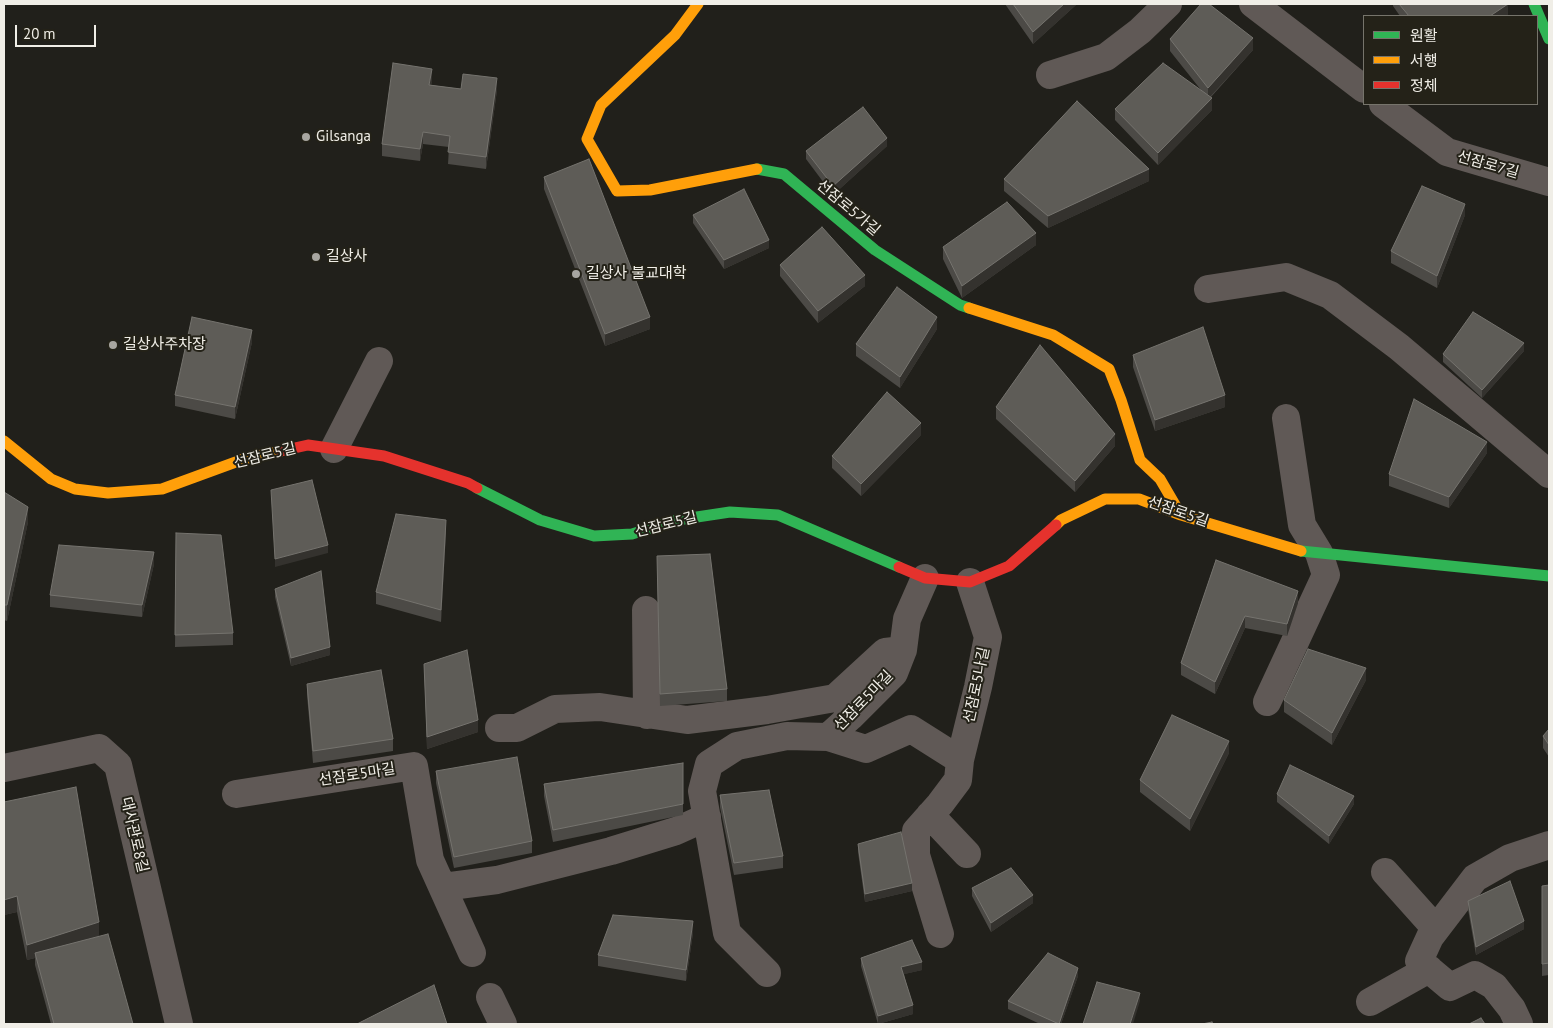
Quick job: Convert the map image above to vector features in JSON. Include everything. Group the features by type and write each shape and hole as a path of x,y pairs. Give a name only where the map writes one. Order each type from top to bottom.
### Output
{"street":[{"name":"선잠로5가길","path":"698,4 675,35 601,105 587,140 617,191 650,190 759,169 784,174 874,250 960,305 1053,335 1109,369 1140,460 1160,479 1181,515"},
{"path":"1050,74 1106,57 1140,31 1168,4"},
{"path":"1253,4 1363,88"},
{"path":"1534,4 1549,39"},
{"name":"선잠로7길","path":"1384,105 1447,152 1549,182"},
{"path":"1208,289 1286,277 1330,295 1399,347 1549,474"},
{"path":"334,449 379,361"},
{"path":"1267,702 1326,575 1319,553 1302,524 1286,418"},
{"name":"선잠로5길","path":"4,442 51,479 75,489 108,493 162,489 244,459 308,445 384,456 468,483 540,520 594,536 632,534 677,520 730,512 778,515 925,578 970,582 1009,566 1061,520 1105,499 1139,499 1181,515 1304,552 1549,576"},
{"name":"선잠로5마길","path":"767,973 727,933 702,791 709,764 737,746 787,736 828,737 894,673 903,650 907,619 925,578"},
{"name":"선잠로5나길","path":"940,934 916,854 916,831 958,780 960,760 988,638 970,582"},
{"path":"646,610 647,715"},
{"path":"499,728 517,728 555,709 600,707 687,720 767,710 835,698 885,652 903,650"},
{"path":"828,737 866,748 911,729 960,760"},
{"name":"대사관로8길","path":"4,768 100,748 118,765 179,1024"},
{"name":"선잠로5마길","path":"236,794 414,766 430,860 472,953"},
{"path":"930,815 967,854"},
{"path":"443,887 497,880 611,851 676,831 707,817"},
{"path":"1519,1024 1512,1009 1494,986 1475,975 1450,987 1419,961 1430,937 1475,878 1510,858 1549,845"},
{"path":"1385,872 1436,929"},
{"path":"1370,1002 1429,969"},
{"path":"490,997 503,1024"}],"building":[{"path":"1013,4 1064,4 1033,32"},
{"path":"1201,4 1209,4 1253,38 1208,88 1170,39"},
{"path":"1399,4 1508,4 1492,15 1408,15"},
{"path":"393,63 432,69 429,85 461,89 463,74 497,78 486,157 448,152 450,136 423,132 420,149 382,144"},
{"path":"1163,63 1212,98 1158,153 1115,109"},
{"path":"1077,101 1149,169 1048,216 1004,179"},
{"path":"863,107 887,138 833,186 806,151"},
{"path":"589,159 650,317 605,334 544,177"},
{"path":"1422,186 1465,204 1437,276 1391,251"},
{"path":"744,189 769,240 724,260 693,215"},
{"path":"1007,202 1036,233 962,286 943,247"},
{"path":"822,227 865,275 818,311 780,265"},
{"path":"897,287 937,317 900,377 856,344"},
{"path":"1473,312 1524,343 1482,390 1443,354"},
{"path":"192,317 252,330 235,407 175,395"},
{"path":"1203,327 1225,395 1155,420 1133,355"},
{"path":"1040,345 1115,434 1075,481 996,407"},
{"path":"887,392 921,423 861,484 832,456"},
{"path":"1414,399 1487,442 1449,497 1389,474"},
{"path":"312,480 328,545 275,559 271,490"},
{"path":"4,492 28,507 7,605 4,605"},
{"path":"396,514 446,520 441,610 376,592"},
{"path":"176,533 221,535 233,633 175,635"},
{"path":"59,545 154,552 142,605 50,595"},
{"path":"710,554 727,689 660,694 657,556"},
{"path":"1216,560 1298,591 1287,624 1245,616 1215,682 1181,663"},
{"path":"321,571 330,647 291,658 275,589"},
{"path":"1308,649 1366,668 1332,733 1284,700"},
{"path":"467,650 478,720 427,737 424,664"},
{"path":"381,670 393,739 313,751 307,684"},
{"path":"1172,715 1229,741 1190,819 1140,780"},
{"path":"1549,729 1549,745 1543,736"},
{"path":"517,757 532,841 454,857 436,771"},
{"path":"683,763 683,804 553,830 544,784"},
{"path":"1290,765 1354,796 1329,836 1277,794"},
{"path":"76,787 99,922 27,945 17,896 4,900 4,802"},
{"path":"769,790 783,856 734,863 720,795"},
{"path":"901,832 912,883 865,894 858,844"},
{"path":"1011,868 1033,895 991,923 972,888"},
{"path":"1510,881 1524,921 1476,947 1468,901"},
{"path":"1549,885 1549,963 1542,964 1542,886"},
{"path":"613,915 693,921 686,970 598,955"},
{"path":"108,934 133,1024 54,1024 35,953"},
{"path":"912,940 922,962 901,967 913,1005 878,1016 861,958"},
{"path":"1048,953 1078,968 1059,1024 1008,1001"},
{"path":"1097,982 1140,993 1130,1024 1083,1024"},
{"path":"434,985 447,1024 357,1024"},
{"path":"1481,1018 1485,1024 1469,1024"}],"traffic: fast":[{"path":"1534,4 1549,39"},
{"path":"757,169 784,174 875,250 960,305 969,308"},
{"path":"477,488 540,520 594,536 632,534 677,520 730,512 778,515 899,567"},
{"path":"1301,551 1549,576"}],"traffic: slow":[{"path":"698,4 675,35 601,105 587,139 617,191 650,190 757,169"},
{"path":"969,308 1053,335 1109,369 1140,460 1160,479 1181,515"},
{"path":"4,441 51,479 75,489 108,493 162,489 244,459 281,451"},
{"path":"1056,525 1061,520 1105,499 1139,499 1181,515 1301,551"}],"traffic: jam":[{"path":"281,451 308,445 384,456 468,483 477,488"},
{"path":"899,567 925,578 970,582 1009,566 1056,525"}],"place":[{"name":"Gilsanga","path":"306,137"},
{"name":"길상사","path":"316,257"},
{"name":"길상사 불교대학","path":"576,274"},
{"name":"길상사주차장","path":"113,345"}]}
